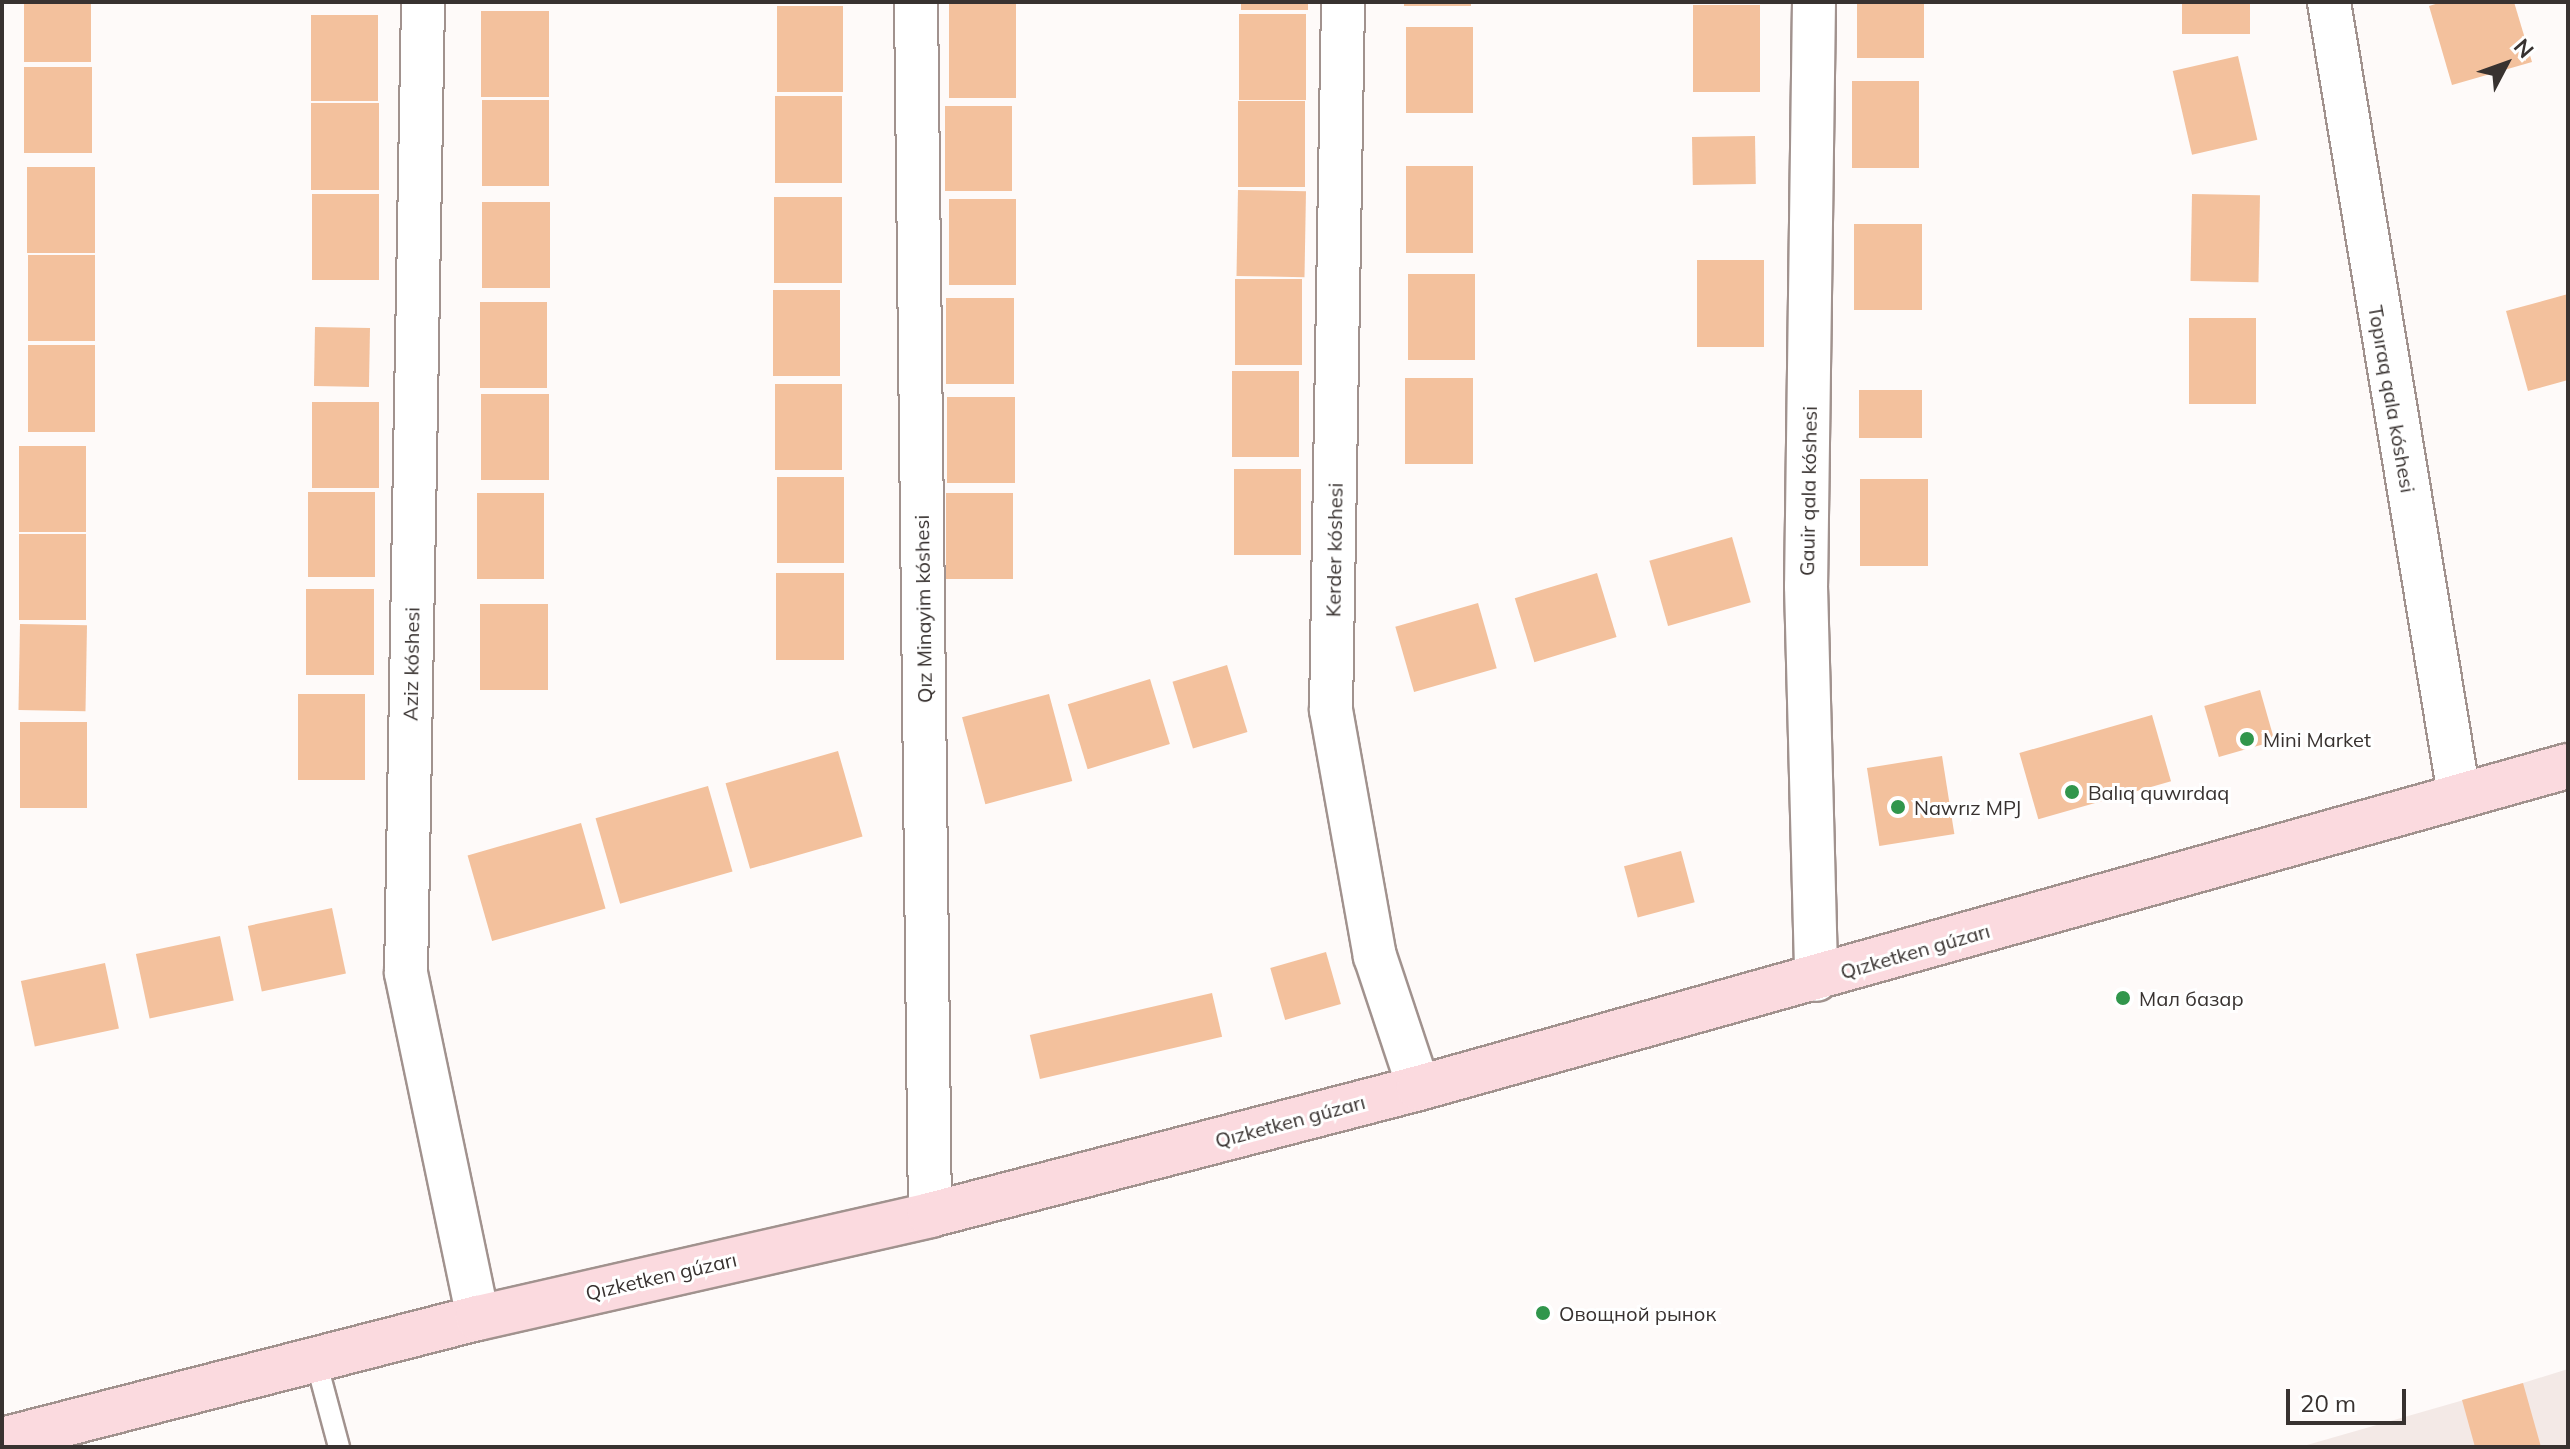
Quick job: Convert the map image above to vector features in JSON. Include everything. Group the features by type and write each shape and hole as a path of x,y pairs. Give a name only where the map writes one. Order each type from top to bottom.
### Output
{"street":[{"name":"Aziz kóshesi","path":"423,2 406,973 478,1318"},
{"name":"Qız Minayim kóshesi","path":"916,2 930,1215"},
{"name":"Kerder kóshesi","path":"1343,2 1331,710 1375,956 1419,1088"},
{"name":"Gauir qala kóshesi","path":"1814,2 1806,586 1816,980"},
{"name":"Topıraq qala kóshesi","path":"2329,2 2459,795"},
{"name":"Qızketken gúzarı","path":"2,1440 478,1318 930,1215 1419,1088 1816,980 2568,766"}],"lane":[{"path":"316,1361 339,1447"}],"shaded area":[{"path":"2568,1369 2568,1447 2300,1447 2523,1383"}],"building":[{"path":"24,2 91,2 91,62 24,62"},
{"path":"949,2 1016,2 1016,98 949,98"},
{"path":"1241,2 1308,2 1308,10 1241,10"},
{"path":"1404,2 1471,2 1471,6 1404,6"},
{"path":"1857,2 1924,2 1924,58 1857,58"},
{"path":"2182,2 2250,2 2250,34 2182,34"},
{"path":"2442,2 2514,2 2532,62 2452,85 2429,6"},
{"path":"1693,5 1760,5 1760,92 1693,92"},
{"path":"777,6 843,6 843,92 777,92"},
{"path":"481,11 549,11 549,97 481,97"},
{"path":"1239,14 1306,14 1306,100 1239,100"},
{"path":"311,15 378,15 378,101 311,101"},
{"path":"1406,27 1473,27 1473,113 1406,113"},
{"path":"2238,56 2257,140 2192,155 2173,71"},
{"path":"24,67 92,67 92,153 24,153"},
{"path":"1852,81 1919,81 1919,168 1852,168"},
{"path":"775,96 842,96 842,183 775,183"},
{"path":"482,100 549,100 549,186 482,186"},
{"path":"1238,101 1305,101 1305,187 1238,187"},
{"path":"311,103 379,103 379,190 311,190"},
{"path":"945,106 1012,106 1012,191 945,191"},
{"path":"1755,136 1756,184 1693,185 1692,137"},
{"path":"1406,166 1473,166 1473,253 1406,253"},
{"path":"27,167 95,167 95,253 27,253"},
{"path":"1238,190 1306,191 1304,277 1236,276"},
{"path":"312,194 379,194 379,280 312,280"},
{"path":"2192,194 2260,195 2258,282 2190,281"},
{"path":"774,197 842,197 842,283 774,283"},
{"path":"949,199 1016,199 1016,285 949,285"},
{"path":"482,202 550,202 550,288 482,288"},
{"path":"1854,224 1922,224 1922,310 1854,310"},
{"path":"28,255 95,255 95,341 28,341"},
{"path":"1697,260 1764,260 1764,347 1697,347"},
{"path":"1408,274 1475,274 1475,360 1408,360"},
{"path":"1235,279 1302,279 1302,365 1235,365"},
{"path":"773,290 840,290 840,376 773,376"},
{"path":"2568,294 2568,380 2528,391 2506,311"},
{"path":"946,298 1014,298 1014,384 946,384"},
{"path":"480,302 547,302 547,388 480,388"},
{"path":"2189,318 2256,318 2256,404 2189,404"},
{"path":"315,327 370,328 369,387 314,386"},
{"path":"28,345 95,345 95,432 28,432"},
{"path":"1232,371 1299,371 1299,457 1232,457"},
{"path":"1405,378 1473,378 1473,464 1405,464"},
{"path":"775,384 842,384 842,470 775,470"},
{"path":"1859,390 1922,390 1922,438 1859,438"},
{"path":"481,394 549,394 549,480 481,480"},
{"path":"947,397 1015,397 1015,483 947,483"},
{"path":"312,402 379,402 379,488 312,488"},
{"path":"19,446 86,446 86,532 19,532"},
{"path":"1234,469 1301,469 1301,555 1234,555"},
{"path":"777,477 844,477 844,563 777,563"},
{"path":"1860,479 1928,479 1928,566 1860,566"},
{"path":"308,492 375,492 375,577 308,577"},
{"path":"477,493 544,493 544,579 477,579"},
{"path":"946,493 1013,493 1013,579 946,579"},
{"path":"19,534 86,534 86,620 19,620"},
{"path":"1732,537 1751,602 1668,626 1649,561"},
{"path":"776,573 844,573 844,660 776,660"},
{"path":"1597,573 1617,637 1534,662 1515,598"},
{"path":"306,589 374,589 374,675 306,675"},
{"path":"1478,603 1497,668 1414,692 1395,627"},
{"path":"480,604 548,604 548,690 480,690"},
{"path":"20,624 87,625 85,711 18,710"},
{"path":"1227,665 1247,732 1193,749 1172,682"},
{"path":"1150,679 1170,744 1088,769 1068,704"},
{"path":"2260,690 2275,741 2219,757 2204,706"},
{"path":"298,694 365,694 365,780 298,780"},
{"path":"1049,694 1072,781 985,804 962,717"},
{"path":"2152,715 2171,781 2038,819 2019,753"},
{"path":"20,722 87,722 87,808 20,808"},
{"path":"838,751 863,837 750,869 726,783"},
{"path":"1942,756 1954,834 1879,846 1867,768"},
{"path":"708,786 733,872 620,904 596,818"},
{"path":"581,823 606,909 492,941 468,856"},
{"path":"1681,851 1695,902 1638,917 1624,866"},
{"path":"332,908 346,974 262,991 248,926"},
{"path":"220,936 234,1001 150,1018 136,954"},
{"path":"1326,952 1341,1004 1285,1020 1270,968"},
{"path":"105,963 119,1029 35,1046 21,981"},
{"path":"1212,993 1222,1037 1040,1079 1030,1035"},
{"path":"2523,1383 2541,1447 2475,1447 2462,1400"}],"place":[{"name":"Mini Market","path":"2247,739"},
{"name":"Balıq quwırdaq","path":"2072,792"},
{"name":"Nawrız MPJ","path":"1898,807"},
{"name":"Мал базар","path":"2123,998"},
{"name":"Овощной рынок","path":"1543,1313"}]}
